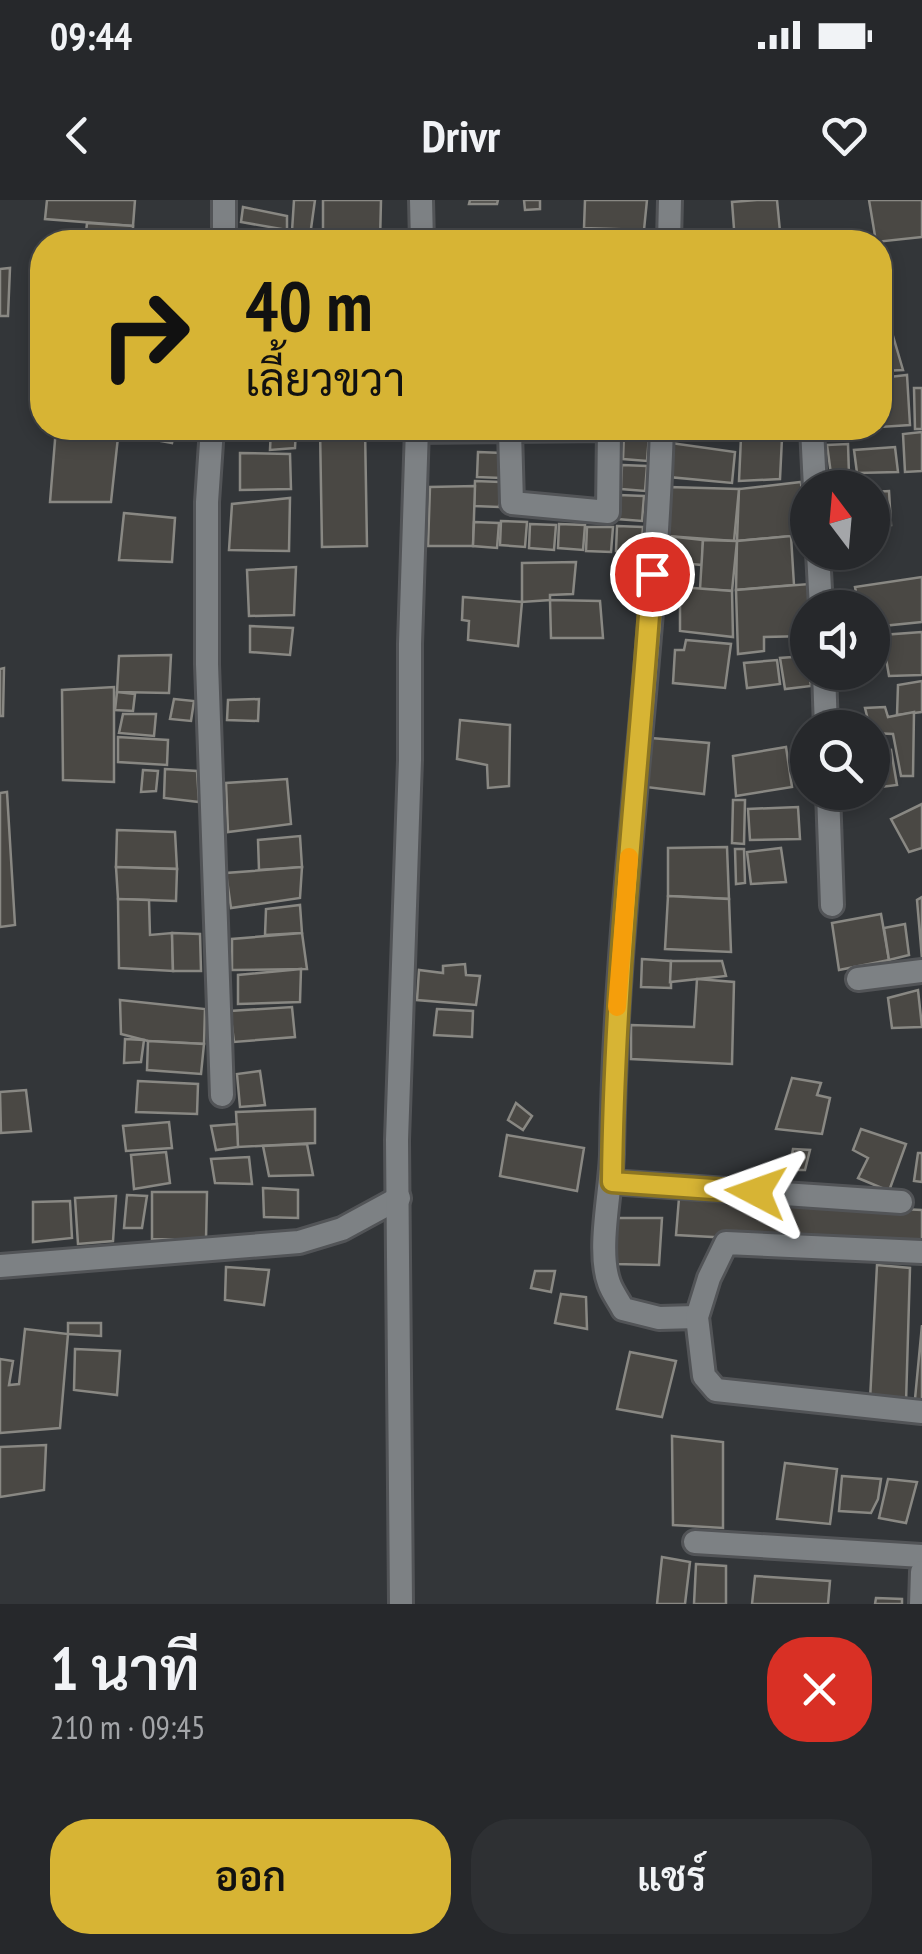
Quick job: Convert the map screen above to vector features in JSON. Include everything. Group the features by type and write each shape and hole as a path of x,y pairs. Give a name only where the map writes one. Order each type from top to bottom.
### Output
{"street":[{"path":"224,200 224,230"},
{"path":"422,200 422,230"},
{"path":"669,230 670,200"},
{"path":"211,440 207,502 208,664 222,1095"},
{"path":"400,1604 397,1140 417,440"},
{"path":"510,440 512,503 608,512 609,440"},
{"path":"661,440 620,966 612,1182 604,1246 608,1281 623,1309 659,1318 697,1317"},
{"path":"813,440 814,470"},
{"path":"829,810 832,905"},
{"path":"858,979 922,971"},
{"path":"612,1182 901,1202"},
{"path":"0,1266 299,1242 342,1229 398,1198"},
{"path":"922,1252 726,1243 709,1278 697,1317 704,1376 716,1390 922,1412"},
{"path":"696,1542 922,1556"},
{"path":"921,1604 922,1572"}],"building":[{"path":"47,200 135,200 133,226 45,219"},
{"path":"294,200 315,200 311,230 292,230"},
{"path":"323,200 381,200 380,230 323,230"},
{"path":"470,200 498,200 497,204 469,204"},
{"path":"524,200 540,200 540,209 525,210"},
{"path":"585,200 647,200 644,230 584,228"},
{"path":"777,200 780,230 734,230 732,202"},
{"path":"869,200 922,200 922,237 892,240 892,230 874,230"},
{"path":"243,207 287,216 287,230 241,222"},
{"path":"87,223 133,226 133,230 86,230"},
{"path":"10,268 8,316 0,316 0,269"},
{"path":"892,333 903,370 892,370"},
{"path":"907,375 910,425 892,426 892,377"},
{"path":"914,388 922,388 922,429 915,429"},
{"path":"922,432 922,471 905,472 903,434"},
{"path":"55,440 118,440 111,502 50,502"},
{"path":"270,440 295,440 295,448 270,450"},
{"path":"320,440 365,440 367,546 322,547"},
{"path":"624,440 649,440 647,461 623,459"},
{"path":"741,440 782,440 780,479 739,481"},
{"path":"671,443 735,452 732,483 669,477"},
{"path":"848,444 849,470 830,470 827,445"},
{"path":"895,447 898,472 857,470 854,450"},
{"path":"478,452 503,453 501,478 477,477"},
{"path":"240,453 290,454 291,489 240,490"},
{"path":"622,465 647,466 645,491 621,489"},
{"path":"475,481 501,482 499,507 474,506"},
{"path":"790,483 790,536 737,541 739,489"},
{"path":"475,486 473,546 428,546 430,487"},
{"path":"668,487 739,489 734,541 667,536"},
{"path":"618,495 644,496 642,521 617,519"},
{"path":"290,498 289,551 229,550 232,504"},
{"path":"124,513 175,518 172,562 119,560"},
{"path":"501,521 527,522 525,547 500,545"},
{"path":"474,522 499,523 497,548 473,546"},
{"path":"530,524 556,525 554,550 529,548"},
{"path":"559,524 585,525 583,550 558,548"},
{"path":"617,526 643,527 641,552 616,551"},
{"path":"587,527 613,527 611,552 586,551"},
{"path":"667,536 703,540 702,565 663,561"},
{"path":"790,536 794,585 736,590 737,541"},
{"path":"703,540 737,541 732,591 700,589"},
{"path":"576,562 573,594 522,602 522,563"},
{"path":"296,567 294,615 249,616 247,570"},
{"path":"922,577 922,622 890,625 890,590 855,587"},
{"path":"809,584 809,590 790,590 790,636 764,637 764,651 738,654 736,590"},
{"path":"680,587 732,591 733,637 680,631"},
{"path":"463,597 522,602 518,646 468,640 469,621 462,620"},
{"path":"550,600 600,601 603,638 551,638"},
{"path":"250,626 293,628 290,655 250,652"},
{"path":"922,632 922,675 890,676 890,634"},
{"path":"686,640 731,644 725,688 673,683 675,650 684,650"},
{"path":"171,655 169,693 117,692 119,656"},
{"path":"790,657 790,688 785,689 780,658"},
{"path":"777,660 780,684 747,688 744,663"},
{"path":"4,668 3,716 0,716 0,669"},
{"path":"922,681 922,712 897,715 898,685"},
{"path":"114,687 114,782 63,780 62,690"},
{"path":"117,692 135,694 133,711 115,710"},
{"path":"174,699 194,701 191,721 170,719"},
{"path":"259,699 258,721 227,720 228,700"},
{"path":"914,712 913,776 901,776 890,717"},
{"path":"123,714 156,714 154,736 119,733"},
{"path":"460,720 510,725 509,786 488,788 487,765 457,759"},
{"path":"118,737 168,740 167,765 118,762"},
{"path":"651,738 709,743 704,794 646,787"},
{"path":"786,747 790,787 736,796 733,756"},
{"path":"890,750 897,785 890,786"},
{"path":"165,769 197,771 199,802 164,798"},
{"path":"143,770 158,771 156,791 141,792"},
{"path":"287,779 291,824 228,832 226,783"},
{"path":"7,792 15,925 0,927 0,793"},
{"path":"733,800 745,800 744,844 732,843"},
{"path":"922,804 922,848 909,852 891,819"},
{"path":"748,809 798,810 800,839 750,840"},
{"path":"117,830 175,832 177,869 116,867"},
{"path":"300,836 302,867 259,870 258,840"},
{"path":"727,847 729,899 668,896 668,848"},
{"path":"781,848 786,882 751,884 747,852"},
{"path":"735,849 744,849 745,883 736,884"},
{"path":"116,867 177,869 176,901 118,899"},
{"path":"302,867 300,898 231,908 226,873"},
{"path":"668,896 729,899 731,952 665,949"},
{"path":"922,897 922,959 917,900"},
{"path":"118,899 149,900 150,935 172,933 173,971 119,968"},
{"path":"300,905 302,933 265,935 266,909"},
{"path":"881,914 889,960 839,970 832,923"},
{"path":"905,924 909,955 889,960 884,928"},
{"path":"172,933 200,934 201,971 173,971"},
{"path":"302,933 307,969 232,970 232,939"},
{"path":"642,959 671,961 671,988 641,987"},
{"path":"671,961 722,961 726,976 670,982"},
{"path":"465,964 466,975 480,976 476,1005 417,1000 419,970 443,973 443,966"},
{"path":"301,969 300,1002 238,1004 238,975"},
{"path":"697,979 734,982 732,1064 631,1059 631,1025 694,1027"},
{"path":"918,990 922,1027 892,1028 888,998"},
{"path":"120,1000 205,1009 204,1044 148,1041 121,1034"},
{"path":"292,1007 295,1037 234,1042 230,1011"},
{"path":"437,1009 473,1011 472,1037 434,1035"},
{"path":"125,1039 144,1040 141,1062 124,1063"},
{"path":"148,1041 204,1044 201,1074 147,1070"},
{"path":"260,1071 265,1105 240,1107 237,1074"},
{"path":"792,1078 821,1083 817,1095 830,1098 822,1134 776,1129"},
{"path":"138,1081 198,1084 197,1114 136,1112"},
{"path":"26,1090 31,1131 1,1133 0,1092"},
{"path":"516,1103 532,1116 523,1130 508,1120"},
{"path":"315,1109 315,1143 238,1147 236,1112"},
{"path":"169,1122 172,1148 126,1151 123,1126"},
{"path":"237,1124 238,1147 216,1150 211,1126"},
{"path":"861,1129 906,1144 889,1191 858,1178 868,1158 853,1150"},
{"path":"507,1135 584,1148 577,1191 500,1176"},
{"path":"307,1144 313,1175 269,1176 263,1146"},
{"path":"793,1149 810,1150 805,1170 789,1170"},
{"path":"166,1152 170,1183 134,1189 131,1155"},
{"path":"918,1153 922,1153 922,1182 914,1181"},
{"path":"249,1157 252,1184 215,1183 211,1159"},
{"path":"263,1188 298,1190 298,1218 264,1217"},
{"path":"152,1192 207,1192 206,1240 152,1239"},
{"path":"127,1195 147,1196 142,1228 124,1228"},
{"path":"116,1196 113,1241 78,1244 75,1198"},
{"path":"679,1198 922,1210 922,1248 676,1235"},
{"path":"70,1201 72,1238 33,1242 33,1202"},
{"path":"617,1218 662,1218 659,1265 614,1264"},
{"path":"877,1265 910,1268 906,1403 870,1400"},
{"path":"226,1267 269,1270 264,1305 225,1300"},
{"path":"535,1271 555,1271 551,1292 531,1288"},
{"path":"561,1294 586,1297 587,1329 555,1323"},
{"path":"68,1323 101,1323 101,1336 68,1334"},
{"path":"922,1325 922,1400 915,1399"},
{"path":"25,1329 68,1334 60,1428 0,1433 0,1359 13,1361 9,1385 19,1384"},
{"path":"75,1349 120,1351 117,1395 74,1390"},
{"path":"630,1352 676,1361 662,1417 617,1409"},
{"path":"672,1436 723,1442 723,1528 673,1525"},
{"path":"46,1445 44,1490 0,1497 0,1447"},
{"path":"785,1463 837,1469 830,1524 777,1519"},
{"path":"842,1476 881,1479 871,1513 839,1511"},
{"path":"888,1479 917,1482 906,1523 879,1518"},
{"path":"662,1557 690,1562 685,1604 657,1604"},
{"path":"696,1564 726,1566 726,1604 694,1604"},
{"path":"755,1576 830,1581 828,1604 752,1604"},
{"path":"876,1598 902,1599 902,1604 875,1604"}],"slow traffic":[{"path":"617,1007 629,857"}],"route":[{"path":"652,574 620,955 612,1182 756,1192"}]}
